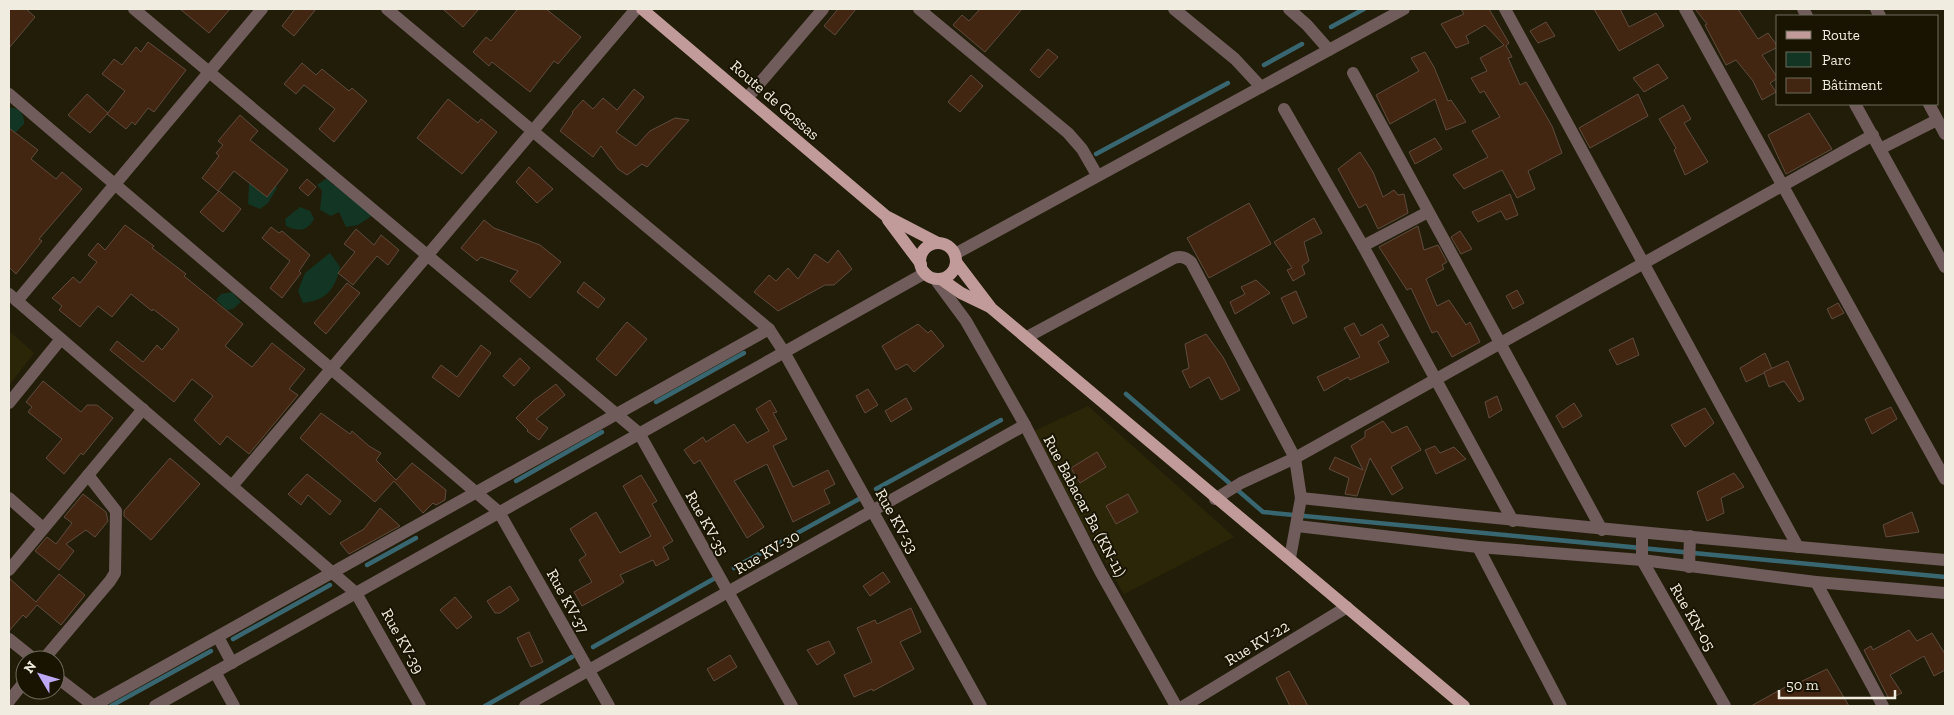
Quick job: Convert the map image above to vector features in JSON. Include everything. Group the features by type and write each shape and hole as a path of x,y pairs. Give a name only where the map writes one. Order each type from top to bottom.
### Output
{"main road":[{"name":"Route de Gossas","path":"642,9 886,216"},
{"path":"886,216 938,243 948,246 991,308"},
{"path":"886,216 930,274 961,293 991,308 1027,337 1220,496 1464,706"},
{"path":"930,274 925,250 938,243"},
{"path":"930,274 951,273 955,258"}],"street":[{"path":"134,9 639,434"},
{"path":"13,298 114,184 262,9"},
{"name":"Rue KV-33","path":"386,9 769,329 784,352 981,706"},
{"path":"232,486 636,9"},
{"path":"748,97 823,9"},
{"path":"919,9 1068,133 1082,149 1097,175"},
{"path":"1174,9 1235,59 1262,87"},
{"path":"1289,9 1307,25 1329,50"},
{"path":"955,258 1097,175 1404,9"},
{"path":"1505,9 1798,547"},
{"path":"1685,9 1945,479"},
{"path":"1352,73 1602,530"},
{"name":"Rue KV-37","path":"9,94 499,512 608,706"},
{"path":"1856,105 1945,267"},
{"path":"1930,105 1945,134"},
{"path":"1284,109 1363,246 1513,521"},
{"path":"1880,149 1938,120"},
{"path":"1220,496 1241,483 1295,458 1873,135"},
{"path":"1363,246 1428,212"},
{"path":"1027,337 1174,258 1180,256 1191,262 1295,458 1300,501 1298,523 1290,558"},
{"path":"155,706 784,352 930,274 966,321"},
{"path":"961,293 966,321"},
{"name":"Rue KV-39","path":"13,298 334,572 356,593 420,706"},
{"name":"Rue Babacar Ba (KN-11)","path":"966,321 1025,425 1100,571 1176,706"},
{"path":"65,684 94,706 769,329"},
{"path":"9,403 61,339"},
{"path":"9,570 143,410"},
{"name":"Rue KV-30","path":"525,706 1025,425"},
{"name":"Rue KV-35","path":"639,434 792,706"},
{"path":"51,650 115,573 116,511 88,475"},
{"path":"9,498 44,528"},
{"path":"1300,501 1602,530 1641,548 1689,564 1816,582 1945,593"},
{"path":"1298,523 1478,547 1641,548 1690,541 1798,547 1945,560"},
{"path":"1689,564 1690,541"},
{"path":"1478,547 1561,706"},
{"name":"Rue KN-05","path":"1641,548 1725,706"},
{"path":"1816,582 1883,706"},
{"name":"Rue KV-22","path":"1184,706 1347,607"},
{"path":"218,637 232,663"},
{"path":"9,639 23,650"},
{"path":"215,672 234,706"}],"shaded area":[{"path":"9,331 34,353 9,385"},
{"path":"1088,406 1234,537 1124,594 1030,433"}],"green space":[{"path":"9,108 16,108 23,117 24,124 14,134 9,133"},
{"path":"267,177 277,188 268,203 260,209 248,204 249,183"},
{"path":"327,178 333,185 336,183 373,215 358,225 346,227 339,212 331,216 320,210 322,191 317,185"},
{"path":"300,207 310,211 314,219 312,223 306,228 299,230 286,226 285,219"},
{"path":"330,253 340,267 332,287 324,296 303,303 298,291 305,273"},
{"path":"232,292 241,302 233,309 227,310 216,300 221,294"}],"building":[{"path":"9,9 26,9 35,17 9,48"},
{"path":"180,9 230,9 209,33"},
{"path":"295,9 316,9 294,36 282,26"},
{"path":"443,9 479,9 463,27"},
{"path":"518,9 546,9 581,37 558,64 554,61 530,92 492,62 489,66 473,52 486,37 491,41"},
{"path":"838,9 856,9 835,35 824,26"},
{"path":"980,9 1022,9 985,52 953,25 962,15 969,21"},
{"path":"1461,9 1489,9 1509,43 1506,46 1512,57 1508,58 1520,85 1526,82 1552,126 1562,153 1528,171 1535,189 1517,198 1502,170 1464,189 1453,175 1488,157 1472,131 1500,117 1484,91 1480,93 1471,78 1487,71 1480,58 1504,45 1485,25 1466,36 1469,43 1456,48 1441,24 1464,14"},
{"path":"1594,9 1620,9 1629,27 1656,13 1664,26 1619,51"},
{"path":"1695,9 1738,9 1758,39 1768,33 1776,44 1776,48 1762,55 1776,75 1776,79 1770,83 1776,92 1762,100 1753,81 1736,60 1726,65 1705,25 1707,24"},
{"path":"1546,22 1555,36 1538,43 1530,31"},
{"path":"148,42 186,70 154,112 148,108 135,125 132,122 126,129 107,114 125,91 102,74 114,59 122,65 136,47 141,52"},
{"path":"1048,49 1058,57 1039,78 1030,70"},
{"path":"1425,52 1434,67 1448,101 1451,100 1466,122 1446,130 1435,99 1390,124 1376,95 1419,71 1411,58"},
{"path":"302,63 316,75 322,69 349,91 352,88 367,101 334,142 319,129 335,109 304,85 296,94 284,84"},
{"path":"1658,64 1668,78 1644,92 1633,78"},
{"path":"971,75 983,86 960,112 948,102"},
{"path":"634,89 644,97 616,132 636,146 650,131 675,118 689,120 647,167 642,164 627,175 618,169 601,146 593,157 560,131 572,112 583,100 593,109 603,98 617,110"},
{"path":"87,94 108,113 90,133 68,115"},
{"path":"1638,94 1648,116 1590,148 1579,128"},
{"path":"448,99 478,123 481,119 497,132 462,174 417,138"},
{"path":"1683,105 1691,119 1684,123 1708,162 1685,175 1674,150 1676,148 1659,119"},
{"path":"1809,113 1832,149 1786,174 1768,135"},
{"path":"240,115 258,131 250,140 288,170 267,197 234,171 218,191 202,178 219,156 216,153 223,145 218,141"},
{"path":"9,128 38,150 31,159 56,179 62,172 82,189 39,239 42,241 16,274 9,267"},
{"path":"1435,138 1442,149 1415,164 1409,152"},
{"path":"1360,152 1373,172 1383,197 1394,190 1398,195 1404,194 1408,213 1378,229 1366,204 1359,208 1338,169"},
{"path":"529,167 553,189 537,203 516,182"},
{"path":"307,179 316,187 308,196 299,188"},
{"path":"219,191 241,209 223,232 200,212"},
{"path":"1510,194 1518,215 1506,220 1501,211 1478,222 1472,212"},
{"path":"1249,203 1271,244 1209,278 1187,238"},
{"path":"1314,218 1322,233 1304,242 1309,261 1302,266 1305,274 1293,281 1287,270 1292,268 1274,242"},
{"path":"484,220 494,228 540,245 561,262 530,298 510,281 518,271 481,257 477,261 461,248"},
{"path":"125,225 154,246 152,248 186,274 184,276 243,324 225,346 252,367 272,343 305,369 289,389 298,395 249,454 227,436 220,445 194,420 213,396 192,379 174,402 110,350 117,341 143,362 157,345 162,350 179,329 131,294 112,317 98,306 80,327 59,310 62,306 52,298 73,277 80,283 97,262 88,255 98,243 105,250"},
{"path":"1418,226 1424,250 1438,245 1447,262 1442,265 1444,269 1426,279 1437,306 1449,300 1466,325 1470,322 1480,342 1452,357 1437,331 1432,333 1411,288 1407,290 1379,247"},
{"path":"271,227 279,233 282,231 310,255 299,271 301,273 282,298 270,288 290,261 262,238"},
{"path":"356,229 374,245 381,235 399,250 388,265 377,256 353,285 338,273 355,252 344,244"},
{"path":"1460,231 1472,249 1461,254 1451,237"},
{"path":"838,250 852,269 834,285 825,285 778,311 754,292 769,275 776,281 788,268 798,279 815,254 828,263"},
{"path":"1256,280 1270,293 1235,314 1230,302 1245,294 1241,287"},
{"path":"584,282 605,299 598,308 577,292"},
{"path":"347,283 360,293 326,334 314,323"},
{"path":"1517,290 1524,303 1513,309 1506,296"},
{"path":"1296,291 1307,317 1293,324 1281,298"},
{"path":"1838,303 1844,313 1832,319 1827,309"},
{"path":"627,322 647,339 616,376 596,359"},
{"path":"1354,323 1361,336 1382,324 1389,336 1378,342 1389,362 1350,380 1348,377 1324,391 1317,377 1360,357 1344,328"},
{"path":"918,324 928,333 931,330 944,346 914,372 907,364 896,370 882,346"},
{"path":"1206,334 1223,357 1240,390 1221,400 1209,377 1190,388 1182,371 1189,368 1185,344"},
{"path":"1633,338 1639,355 1617,365 1609,350"},
{"path":"481,345 491,353 459,397 432,377 441,365 457,377"},
{"path":"1765,353 1772,369 1746,382 1740,368"},
{"path":"520,358 530,368 514,386 503,376"},
{"path":"1788,361 1804,399 1799,402 1784,381 1769,387 1764,372"},
{"path":"43,381 81,412 87,405 97,405 113,418 83,455 81,453 64,474 46,458 62,439 28,412 32,407 26,402"},
{"path":"556,384 565,395 536,419 548,428 539,440 527,431 516,418 533,401"},
{"path":"868,389 878,405 865,413 856,396"},
{"path":"1497,396 1502,410 1489,418 1485,402"},
{"path":"906,398 912,409 891,422 885,411"},
{"path":"770,400 777,412 773,413 787,439 773,446 793,487 828,470 835,484 824,490 830,503 793,522 767,464 734,481 764,527 747,538 700,460 694,464 684,450 703,437 706,442 734,424 747,443 769,431 756,409"},
{"path":"1574,403 1582,416 1563,428 1556,416"},
{"path":"1891,407 1897,419 1872,434 1865,419"},
{"path":"1705,408 1714,423 1685,447 1671,425"},
{"path":"321,413 350,434 352,431 369,446 381,453 376,460 396,480 412,463 446,490 445,500 436,505 433,503 423,513 394,481 375,502 300,438"},
{"path":"1383,421 1392,433 1407,426 1421,450 1391,467 1403,488 1392,495 1370,458 1357,496 1345,494 1349,478 1329,469 1335,457 1363,470 1351,446 1365,437 1365,431"},
{"path":"1435,446 1440,453 1454,447 1466,459 1436,474 1425,450"},
{"path":"1097,452 1106,467 1080,483 1071,468"},
{"path":"170,458 200,484 151,540 124,516 124,511"},
{"path":"1734,473 1744,487 1721,498 1724,513 1707,521 1697,492"},
{"path":"307,474 341,501 330,515 308,495 301,505 288,494"},
{"path":"641,475 657,501 652,504 673,541 663,547 669,559 656,566 653,560 620,575 624,582 582,606 574,592 592,582 579,560 586,555 570,529 596,512 620,553 651,536 623,486"},
{"path":"83,494 106,512 108,521 95,537 86,530 66,544 74,551 59,570 35,551 47,537 56,544 72,523 64,517"},
{"path":"1128,494 1138,512 1116,524 1106,506"},
{"path":"380,508 400,526 349,554 340,543 364,529"},
{"path":"1912,512 1919,532 1886,537 1883,525"},
{"path":"883,572 890,582 870,596 863,586"},
{"path":"59,574 85,595 61,625 37,605 26,618 23,615 9,631 9,578 36,602"},
{"path":"510,586 519,600 500,613 495,613 487,601"},
{"path":"455,597 472,617 457,629 440,610"},
{"path":"911,608 921,632 900,642 914,669 873,691 872,689 854,697 844,675 872,662 857,628 875,620 877,624"},
{"path":"1909,630 1917,641 1932,633 1945,654 1945,670 1934,676 1924,656 1890,675 1902,693 1889,699 1864,650 1871,646 1873,650"},
{"path":"529,632 543,662 531,667 517,638"},
{"path":"829,641 835,653 817,665 807,650"},
{"path":"730,655 737,667 714,681 707,669"},
{"path":"1827,669 1849,706 1751,706 1789,685 1790,687"},
{"path":"1289,671 1308,706 1290,706 1276,678"}],"waterway":[{"path":"1331,27 1364,9"},
{"path":"1264,65 1302,44"},
{"path":"1096,154 1228,83"},
{"path":"656,402 744,353"},
{"path":"1126,394 1263,512 1945,577"},
{"path":"876,489 1001,420"},
{"path":"516,481 602,432"},
{"path":"734,568 859,499"},
{"path":"367,565 416,538"},
{"path":"593,647 717,577"},
{"path":"233,639 330,585"},
{"path":"111,706 211,651"},
{"path":"485,706 572,657"}]}
